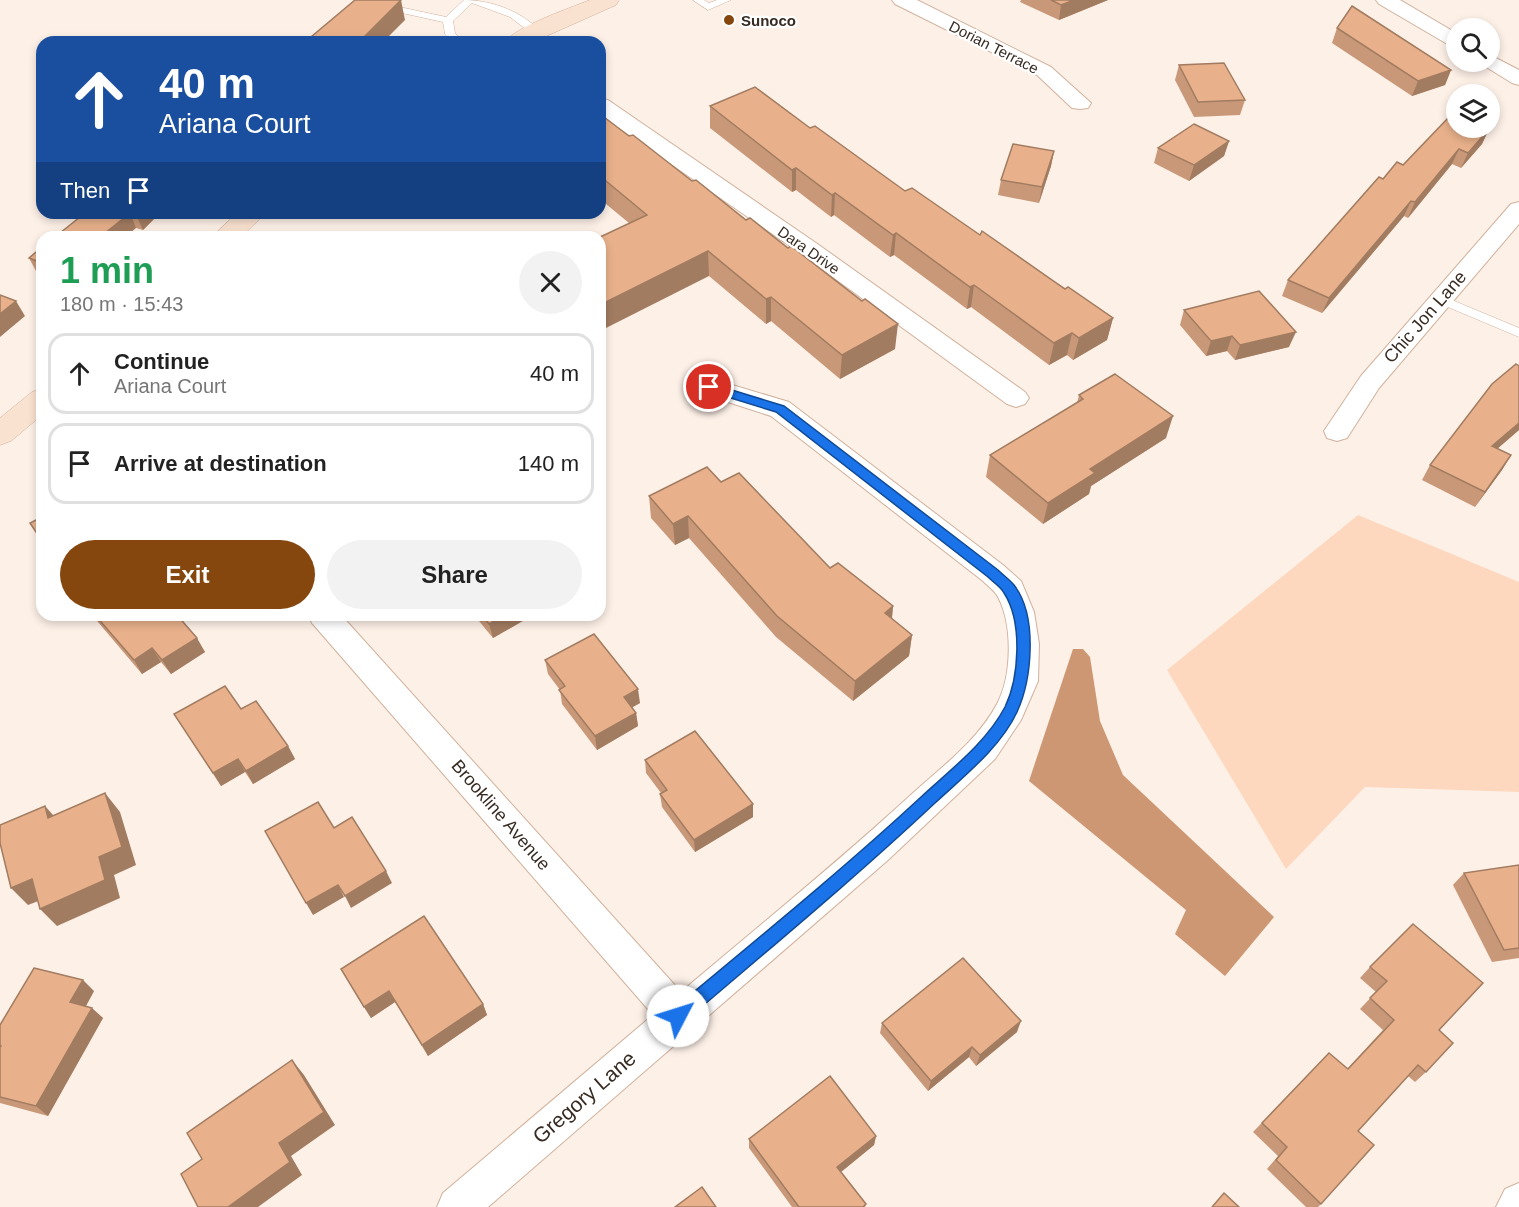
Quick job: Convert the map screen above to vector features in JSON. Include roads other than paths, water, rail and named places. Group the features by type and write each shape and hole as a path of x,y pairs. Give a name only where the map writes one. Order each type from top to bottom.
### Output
{"main road":[{"path":"531,34 554,0"},
{"path":"531,34 608,0"},
{"path":"232,231 246,219"},
{"path":"0,434 36,404"}],"street":[{"name":"Dorian Terrace","path":"902,0 1044,71 1080,104"},
{"path":"1386,0 1446,35"},
{"path":"1500,67 1519,79"},
{"name":"Dara Drive","path":"606,109 808,248 1016,398"},
{"name":"Chic Jon Lane","path":"1337,431 1370,382 1519,209"},
{"name":"Gregory Lane","path":"457,1207 876,849 982,749 1010,711 1022,681 1024,644 1019,612 1010,589 993,573 780,409 709,387"},
{"name":"Brookline Avenue","path":"328,621 678,1016"},
{"path":"1516,1207 1519,1203"}],"lane":[{"path":"372,0 369,3 448,20"},
{"path":"448,20 471,0 513,15 531,34"},
{"path":"698,0 708,7 726,0"},
{"path":"448,20 452,36"},
{"path":"1440,299 1519,333"}],"place":[{"name":"Sunoco","path":"729,20"}]}
